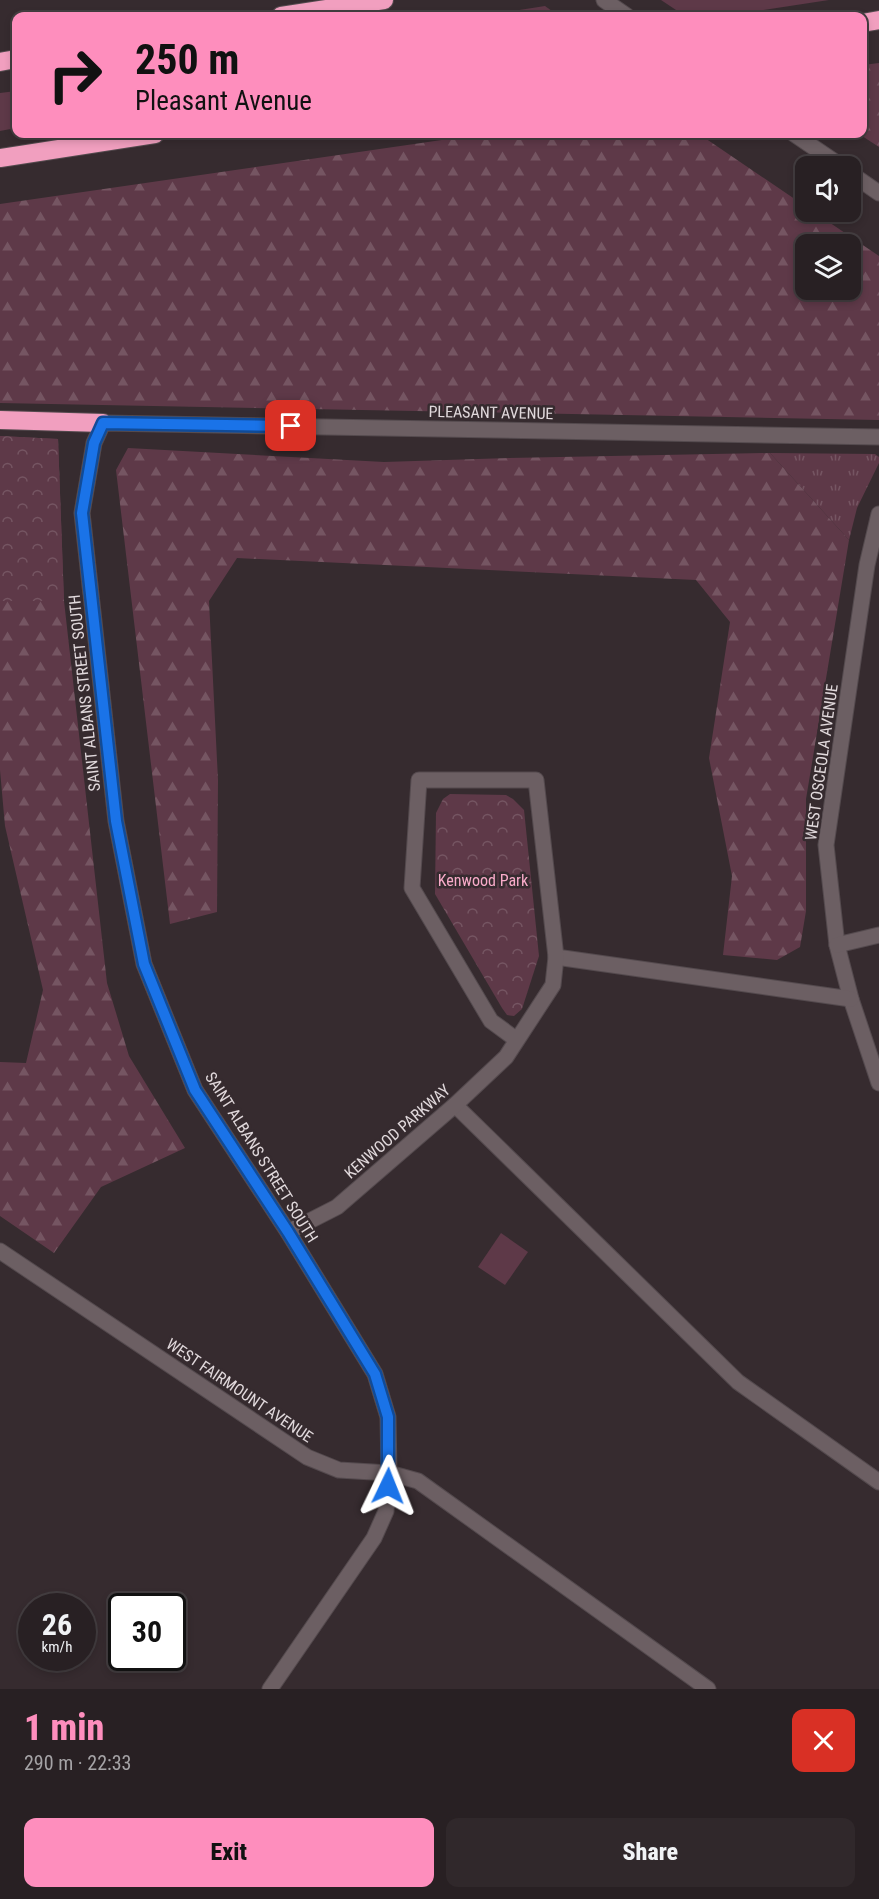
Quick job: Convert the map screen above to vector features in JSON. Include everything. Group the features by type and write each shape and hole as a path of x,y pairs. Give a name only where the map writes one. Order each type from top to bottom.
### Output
{"highway":[{"path":"307,12 384,0"},
{"path":"0,158 129,138"},
{"path":"0,420 103,423"}],"street":[{"path":"604,0 621,12"},
{"path":"800,138 826,156"},
{"path":"861,181 879,194"},
{"name":"PLEASANT AVENUE","path":"103,423 879,437"},
{"name":"SAINT ALBANS STREET SOUTH","path":"103,423 94,443 82,513 116,821 144,964 195,1090 288,1232 375,1374 388,1417 389,1473 386,1511 374,1538 270,1689"},
{"name":"WEST OSCEOLA AVENUE","path":"879,514 867,566 826,845 837,945 851,999 879,1083"},
{"name":"KENWOOD PARKWAY","path":"288,1232 331,1211 455,1105 506,1057 553,985 556,957 536,780 419,780 412,888 491,1021 517,1040"},
{"path":"837,945 879,935"},
{"path":"556,957 851,999"},
{"path":"455,1105 738,1382 879,1482"},
{"name":"WEST FAIRMOUNT AVENUE","path":"0,1251 307,1457 339,1470 389,1473 418,1481 708,1689"}],"green space":[{"path":"661,0 829,0 751,12 679,12"},
{"path":"545,6 553,12 507,12"},
{"path":"879,63 879,147 865,138 867,138 867,64"},
{"path":"12,92 12,129 0,131 0,93"},
{"path":"455,138 705,138 795,199 795,222 829,222 846,234 795,234 795,300 861,300 861,244 879,256 879,420 0,403 0,204"},
{"path":"0,436 58,439 64,601 107,983 129,1056 185,1148 101,1187 54,1253 0,1216 0,1062 26,1063 43,990 5,826 0,770"},
{"path":"0,436 58,439 64,601 0,601"},
{"path":"128,448 384,462 770,453 849,540 806,799 806,911 800,947 777,960 723,955 732,876 709,758 730,622 696,580 237,558 209,601 218,780 217,912 170,924 116,470"},
{"path":"770,453 875,454 879,457 879,463 857,508 849,540"},
{"name":"Kenwood Park","path":"450,794 506,795 524,810 539,956 522,1009 514,1016 507,1015 502,1008 435,894 436,813 443,799"},
{"path":"501,1233 528,1252 505,1285 478,1267"}],"route":[{"path":"291,426 103,423 94,443 82,513 116,821 144,964 195,1090 288,1232 375,1374 388,1417 388,1486"}]}
